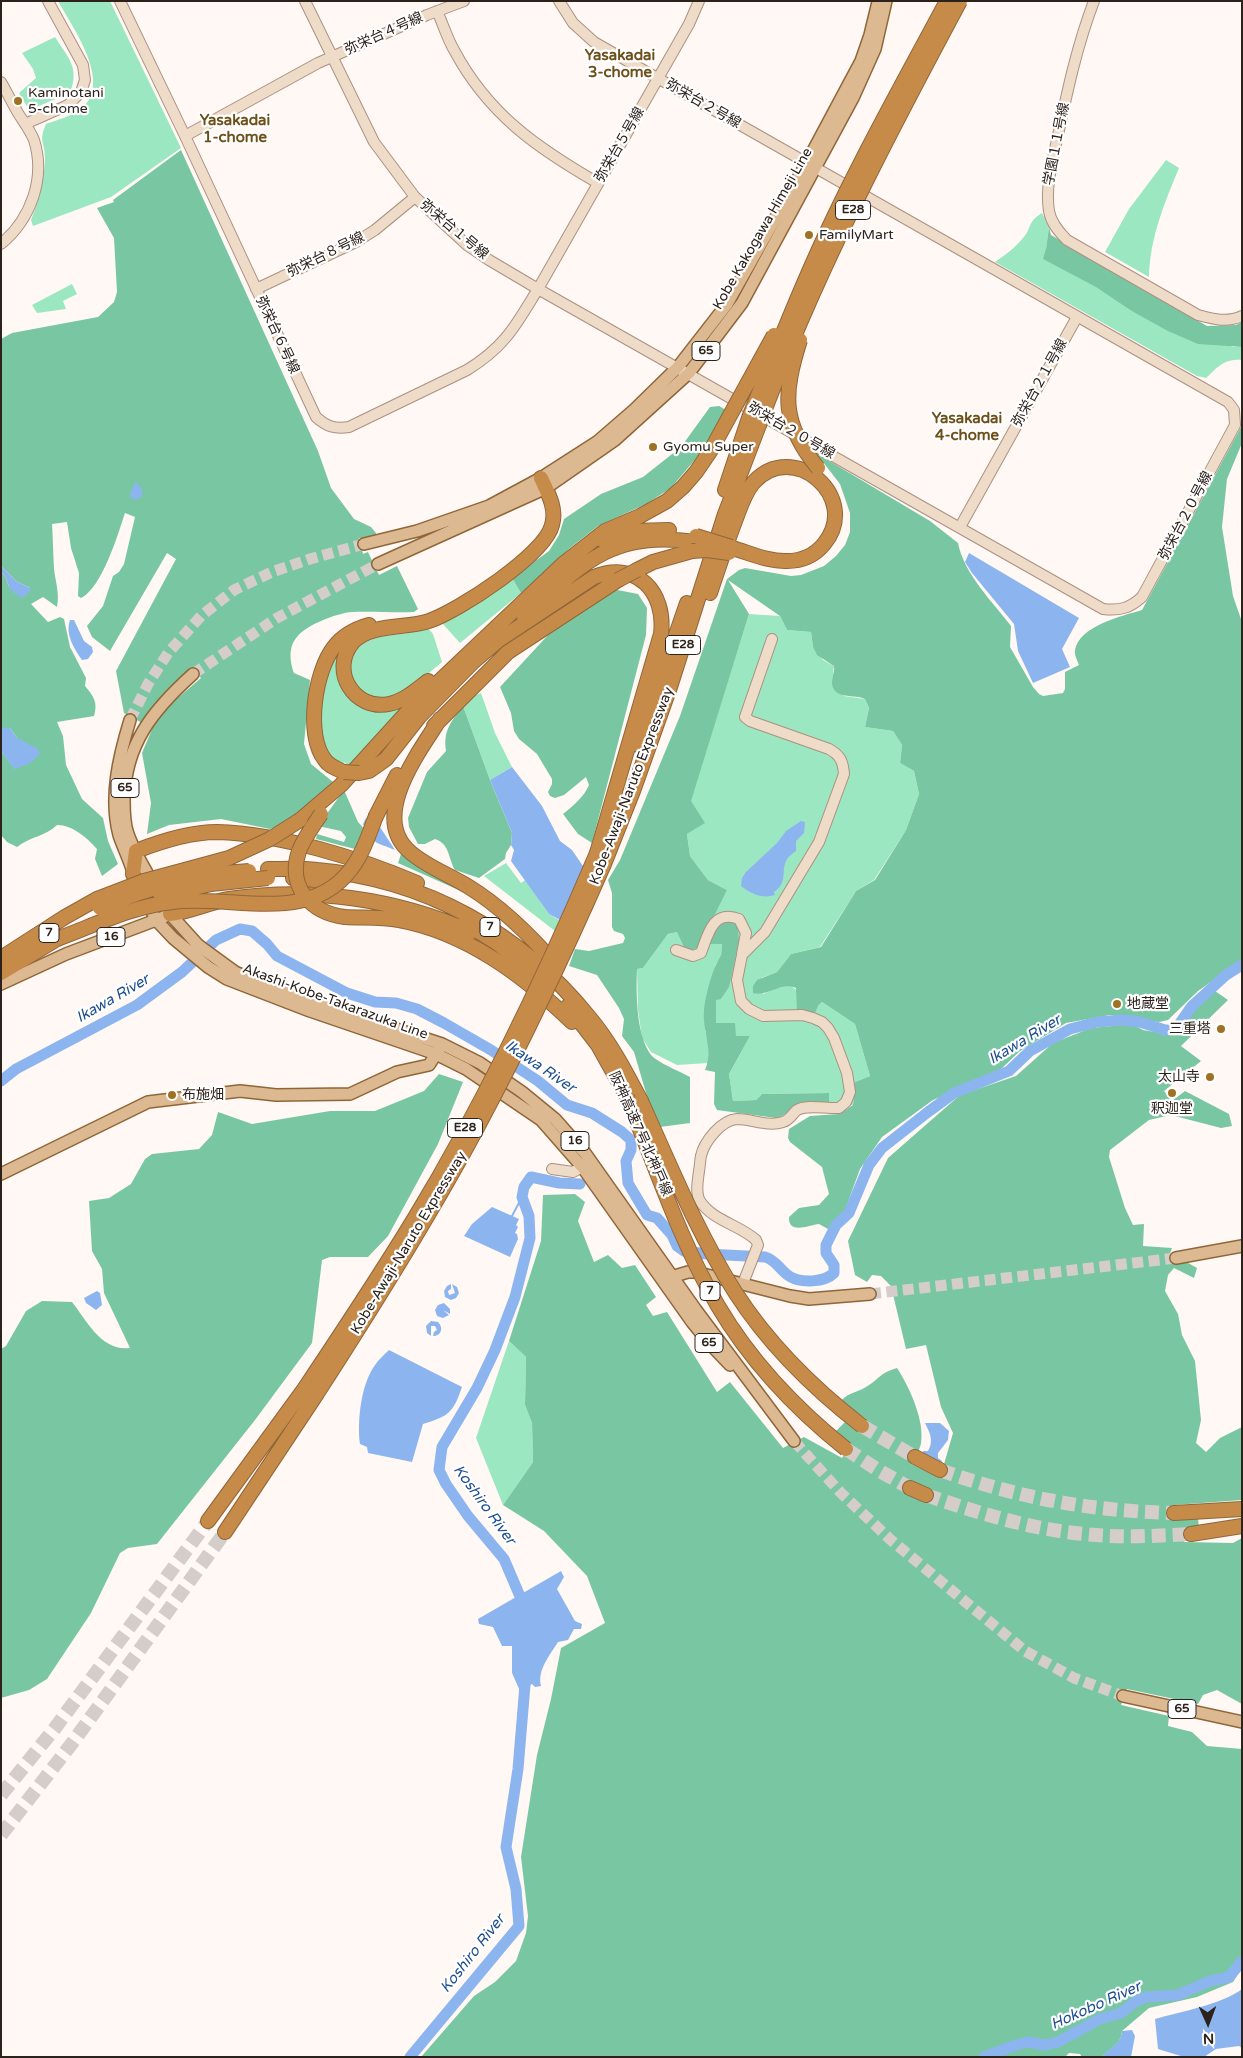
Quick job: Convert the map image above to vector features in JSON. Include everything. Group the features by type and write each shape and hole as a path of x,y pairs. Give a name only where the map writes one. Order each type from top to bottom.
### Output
{"highway":[{"name":"Kobe-Awaji-Naruto Expressway","path":"600,858 667,662 808,274 883,121 947,1"},
{"name":"Kobe-Awaji-Naruto Expressway","path":"225,1532 403,1237 477,1108 633,791 670,687 754,422 810,298 902,108 960,1"},
{"path":"634,1099 580,1029 514,972 470,945 440,931 399,920 345,917 325,913 314,906 302,895 298,884 296,870 299,853 308,833 343,778 369,771 386,759 409,728 445,688 473,662 494,636 577,552 605,531 640,516 667,500 683,487 696,472 710,450 762,359 792,297 808,274"},
{"path":"731,550 785,568 807,564 825,552 837,535 840,511 833,487 803,449 794,432 788,403 791,377 807,319 810,298"},
{"path":"1,960 65,917 97,899 144,881 229,858 270,840 300,820 411,708 494,636 584,563 597,556 623,545 644,540 668,538 694,543 731,550 779,561 797,561 814,554 832,532 834,510 829,492 812,475 797,468 776,469 761,476 751,485 743,500 687,656 670,687"},
{"path":"540,485 552,504 554,518 550,532 543,544 474,597 450,612 414,625 376,630 360,637 353,642 345,657 344,677 350,688 360,699 374,704 390,704 409,695 494,636 558,603"},
{"path":"343,778 325,760 315,737 316,698 321,675 332,648 346,634 359,628 380,622 418,618 450,607 507,565 541,536 547,523 540,485"},
{"path":"577,552 599,541 634,531 661,530 694,543"},
{"path":"508,652 618,580 694,543"},
{"path":"57,939 136,910 172,902 211,900 270,904 313,898 330,889 352,868 363,848 376,816 408,760 440,719 558,603 586,581 605,572 618,571 642,580 652,589 661,609 661,634 600,858"},
{"path":"440,719 419,751 399,791 395,806 394,822 401,841 413,855 470,888 519,926 545,952 572,984 589,1008 610,1046"},
{"path":"133,874 136,851 165,840 215,832 288,842 329,852 393,873 441,894 465,913"},
{"name":"阪神高速7号北神戸線","path":"1,973 57,939 103,916 170,894 211,884 268,874 315,869 383,881 411,889 488,925 540,965 561,985 590,1018 610,1046 634,1099 708,1245 734,1291 757,1324 784,1357 812,1385 862,1426"},
{"name":"阪神高速7号北神戸線","path":"1,960 75,919 138,893 223,872 328,880 382,890 406,897 451,916 497,943 530,968 558,994 576,1015 634,1099 686,1243 717,1306 768,1377 802,1412 846,1449"},
{"path":"170,914 183,913 226,900 245,897 298,894 330,895 376,902 442,919 497,943"},
{"name":"Kobe-Awaji-Naruto Expressway","path":"208,1521 310,1391"},
{"path":"915,1457 940,1470"},
{"path":"910,1488 926,1495"},
{"path":"1174,1513 1242,1509"},
{"path":"1191,1534 1242,1526"}],"main road":[{"name":"Kobe Kakogawa Himeji Line","path":"378,564 540,485 615,440 689,373 742,303 811,167 861,61 870,35 878,1"},
{"name":"Kobe Kakogawa Himeji Line","path":"364,544 418,531 489,506 540,485 597,442 634,410 678,367 731,297 853,98 875,49 886,1"},
{"name":"65","path":"170,914 127,833 124,804 126,772 136,743 149,720 169,696 193,674"},
{"name":"65","path":"130,720 117,771 115,795 119,835 133,874 156,920"},
{"name":"16","path":"1,984 66,954 170,914"},
{"name":"Akashi-Kobe-Takarazuka Line","path":"170,914 193,949"},
{"name":"Akashi-Kobe-Takarazuka Line","path":"156,920 213,964 274,989 480,1063 522,1092 554,1119 667,1278"},
{"name":"Akashi-Kobe-Takarazuka Line","path":"1,1174 148,1102 240,1091 276,1095 350,1094 397,1072 428,1065 439,1049"},
{"path":"1176,1258 1242,1246"},
{"path":"667,1278 696,1272 809,1299 870,1294"},
{"name":"65","path":"667,1278 710,1344 763,1398 794,1441"},
{"name":"65","path":"1123,1696 1242,1722"}],"street":[{"path":"25,124 68,105 81,92 85,80 83,65 48,1"},
{"name":"弥栄台６号線","path":"120,1 316,418 324,424 334,429 349,427 484,360 516,326 538,289"},
{"name":"弥栄台１号線","path":"305,1 374,142 415,197 467,245 489,260 689,373"},
{"name":"弥栄台４号線","path":"185,136 332,57 464,1"},
{"name":"弥栄台２号線","path":"559,1 573,23 594,42 811,167"},
{"name":"弥栄台５号線","path":"538,289 689,24 699,1"},
{"name":"学園１１号線","path":"1094,1 1077,46 1066,96 1048,182 1049,214 1057,230 1067,240 1198,316 1220,320 1242,316"},
{"path":"437,11 453,49 463,65 485,96 507,120 550,154 598,183"},
{"path":"1,82 33,137 37,154 38,172 36,188 24,219 19,227 1,244"},
{"name":"弥栄台２０号線","path":"689,373 1103,609 1118,611 1134,604 1142,597 1235,425 1234,410 1228,402 811,167"},
{"name":"弥栄台８号線","path":"256,289 356,242 375,230 415,197"},
{"name":"弥栄台２１号線","path":"960,527 1077,317"},
{"path":"742,955 765,932 819,842 844,774 843,763 838,754 829,749 750,722 746,717 772,639"},
{"path":"676,950 693,956 701,953 716,920 731,916 739,919 746,933 736,980 741,1002 749,1009 763,1016 802,1015 822,1022 834,1038 847,1073 850,1092 846,1102 839,1108 804,1108 796,1110 791,1118 784,1122 774,1124 733,1120 719,1128 708,1140 701,1154 697,1192 699,1199 705,1207 756,1240 757,1248 744,1278"},
{"path":"552,1169 573,1172 587,1165"}],"green space":[{"path":"58,1 110,1 181,148 111,197 33,226 31,220 39,198 44,173 45,152 42,138 46,124 69,116 81,109 90,98 93,85 92,70 87,55"},
{"path":"55,37 68,57 73,69 73,84 70,93 29,110 19,93 36,78 33,69 22,53"},
{"path":"181,150 318,451 331,488 354,519 371,527 376,533 376,538 359,538 363,554 368,552 379,575 397,566 418,609 414,612 352,612 338,615 322,620 307,628 294,641 291,655 294,673 310,680 304,744 311,764 333,782 294,819 270,829 221,819 169,825 147,834 151,803 142,753 158,715 201,678 192,667 173,685 142,723 124,713 116,671 176,559 167,553 110,651 92,637 87,626 103,606 113,576 119,572 124,564 135,517 125,513 114,546 102,572 89,592 81,598 78,596 79,573 71,548 67,522 52,524 54,568 58,597 57,607 43,597 31,604 48,622 60,617 64,619 70,647 86,678 85,686 95,703 94,716 57,722 63,736 66,765 82,799 103,818 108,841 118,864 102,876 95,859 97,849 69,827 57,825 48,832 17,847 7,842 1,835 1,751 15,769 17,738 10,728 1,728 1,571 9,587 30,588 16,581 1,566 1,339 12,333 98,317 114,302 117,292 114,238 97,208 114,202 113,200"},
{"path":"1166,160 1179,168 1163,208 1155,235 1149,277 1105,252 1129,209"},
{"path":"1042,213 1049,227 1046,249 1130,310 1233,347 1242,347 1242,360 1226,362 1206,378 1197,376 995,262 1020,242 1034,219"},
{"path":"1049,227 1051,235 1207,326 1236,325 1242,322 1242,347 1198,344 1168,331 1130,310 1096,287 1043,259"},
{"path":"72,284 77,294 63,301 66,309 37,313 32,305"},
{"path":"719,406 726,410 698,456 671,488 646,504 598,526 570,548 521,593 512,578 549,551 559,535 564,519 601,494 643,477 681,447 710,407"},
{"path":"1242,425 1242,443 1227,479 1222,527 1233,596 1242,622 1242,960 1198,991 1168,1020 1159,1022 1110,1015 1066,1023 1020,1051 999,1071 933,1100 882,1137 860,1169 845,1210 828,1229 819,1224 800,1228 792,1226 789,1217 799,1208 819,1205 829,1194 822,1167 790,1142 788,1138 789,1129 810,1116 839,1114 853,1105 855,1082 870,1076 855,1024 822,1002 815,1013 797,1010 796,988 785,987 758,994 753,993 753,986 757,980 777,972 791,954 821,947 856,891 875,880 906,830 919,794 914,771 900,763 902,745 893,731 865,727 869,708 865,699 836,692 832,682 834,666 817,655 813,647 811,632 787,630 780,616 728,580 749,614 691,801 705,823 687,834 690,856 708,880 727,890 698,948 692,950 685,949 677,932 668,934 643,968 637,969 638,1014 643,1038 655,1059 690,1077 690,1123 660,1127 649,1103 634,1052 622,1036 624,1019 619,1008 597,975 569,966 575,949 589,951 623,943 625,938 623,934 614,931 612,927 612,893 608,880 620,860 680,716 727,579 745,568 791,576 801,575 824,566 845,545 850,532 850,513 840,484 816,453 930,521 958,543 966,566 972,576 1011,626 1010,647 1033,687 1043,696 1063,693 1065,689 1065,672 1079,665 1075,650 1084,634 1103,623 1142,610"},
{"path":"512,578 521,593 460,643 442,623 464,612"},
{"path":"612,589 638,594 647,608 646,635 592,843 578,834 563,814 578,801 587,789 589,785 586,777 564,795 555,798 550,796 548,792 552,779 537,754 519,739 514,731 511,713 500,687 549,634"},
{"path":"749,614 780,616 787,630 811,632 813,647 823,660 834,666 832,682 844,696 865,699 869,708 865,727 893,731 902,745 900,763 914,771 919,794 906,830 874,880 856,891 820,947 791,954 777,972 761,978 763,994 776,988 791,986 818,1006 822,1002 855,1024 870,1076 855,1082 853,1105 829,1104 829,1093 762,1094 756,1100 733,1101 729,1074 750,1036 736,1036 716,1023 716,999 721,999 727,988 739,941 709,944 722,944 722,955 716,964 705,1031 709,1043 708,1063 677,1065 651,1052 642,1038 638,1010 637,969 643,968 668,934 677,932 727,890 708,880 690,856 687,834 704,823 690,801"},
{"path":"428,628 433,634 442,662 406,692 380,700 358,691 348,672 352,657 361,644 378,637"},
{"path":"345,640 339,659 359,704 417,694 350,767 344,762 341,766 326,752 318,721 326,670"},
{"path":"481,693 495,733 512,767 490,780 463,706 471,697"},
{"path":"463,706 512,833 511,845 505,859 479,878 455,870 446,848 440,841 435,839 425,844 418,844 409,827 408,818 427,772 446,751 447,732"},
{"path":"344,790 358,822 367,832 359,850 316,839 317,834 344,842 346,837 341,831 318,826"},
{"path":"402,851 465,889 463,892 398,863"},
{"path":"506,863 521,883 525,880 549,914 559,920 555,931 484,876"},
{"path":"719,920 732,921 738,928 739,941 729,987 721,999 716,1000 716,1023 735,1023 736,1036 750,1036 729,1074 733,1101 756,1100 762,1094 829,1093 829,1104 801,1103 776,1118 717,1110 714,1104 715,1072 705,1070 708,1048 704,1018 708,987 721,954 722,944 708,944"},
{"path":"1215,991 1228,1000 1181,1046 1201,1061 1164,1091 1172,1101 1185,1091 1229,1114 1232,1126 1221,1128 1171,1115 1149,1120 1110,1150 1109,1157 1125,1208 1133,1225 1144,1224 1143,1246 1172,1248 1167,1261 1183,1260 1197,1268 1194,1278 1174,1268 1168,1275 1165,1291 1178,1314 1182,1335 1195,1361 1201,1420 1196,1443 1206,1452 1220,1438 1242,1427 1242,1500 1174,1505 1173,1518 1198,1518 1199,1528 1183,1531 1184,1542 1233,1543 1242,1538 1242,1704 1217,1690 1203,1695 1198,1704 1127,1689 1121,1705 1169,1716 1168,1726 1192,1732 1207,1746 1242,1749 1242,1968 1233,1982 1197,1997 1149,2008 1122,2031 1118,2043 1102,2057 1082,2057 1080,2054 1069,2053 1065,2057 421,2057 474,1996 495,1982 516,1961 526,1933 528,1916 521,1857 537,1755 561,1648 605,1623 587,1576 544,1531 503,1505 533,1462 532,1423 525,1405 526,1357 509,1341 541,1241 543,1195 575,1194 585,1202 578,1221 594,1262 608,1255 622,1268 635,1265 656,1297 646,1305 653,1316 667,1312 717,1392 730,1382 783,1448 804,1437 842,1458 852,1445 836,1431 845,1422 857,1432 866,1419 841,1401 871,1384 883,1374 897,1368 911,1394 921,1425 920,1446 911,1464 940,1478 953,1433 941,1407 926,1345 906,1349 891,1286 881,1276 872,1275 867,1282 855,1275 848,1241 888,1158 960,1095 1016,1076 1053,1043 1091,1028 1133,1024 1143,1030 1172,1035 1194,1008"},
{"path":"439,1074 463,1082 438,1144 388,1236 368,1257 330,1257 322,1260 312,1343 255,1420 157,1544 128,1548 120,1553 91,1613 47,1679 29,1690 1,1698 1,1349 6,1346 26,1311 42,1301 72,1302 96,1334 103,1340 120,1348 130,1348 104,1293 102,1269 92,1251 89,1201 109,1198 131,1184 145,1159 152,1154 199,1149 212,1135 218,1112 252,1124 330,1111 375,1111 424,1091"},
{"path":"509,1341 526,1357 525,1405 532,1423 533,1462 503,1505 476,1438"}],"water":[{"path":"136,481 143,492 141,497 136,500 131,498 130,494"},
{"path":"969,553 1079,618 1062,649 1070,667 1033,683 1018,651 1014,624 965,562"},
{"path":"1,566 16,581 30,588 31,590 23,598 14,593 9,587 1,571"},
{"path":"70,620 74,620 84,641 92,647 93,652 88,659 82,660 73,646 69,636"},
{"path":"1,728 10,728 17,738 38,749 40,754 29,764 14,769 1,751"},
{"path":"512,767 542,806 560,841 572,850 598,888 592,911 575,928 549,914 511,861 514,850 511,845 512,833 490,780"},
{"path":"366,818 378,824 395,850 374,840 363,824"},
{"path":"801,821 805,822 804,833 796,841 796,851 785,863 783,880 779,888 774,892 775,895 757,895 741,886 742,878 746,872 777,843 786,831"},
{"path":"492,1207 519,1219 515,1233 518,1239 510,1257 464,1236 472,1224"},
{"path":"451,1284 451,1289 448,1291 449,1295 455,1293 452,1284 457,1287 459,1293 456,1298 451,1300 445,1297 444,1291"},
{"path":"97,1291 100,1293 102,1305 96,1310 86,1303 84,1298"},
{"path":"444,1303 450,1309 450,1314 443,1310 449,1315 443,1318 437,1316 435,1310 438,1305"},
{"path":"431,1321 438,1322 441,1327 440,1333 436,1336 433,1336 437,1330 435,1326 431,1326 431,1336 427,1333 426,1326"},
{"path":"389,1350 462,1387 456,1403 449,1412 439,1419 423,1424 412,1462 368,1453 367,1447 360,1444 361,1403 366,1382 375,1365"},
{"path":"925,1423 940,1423 949,1431 948,1440 938,1453 938,1458 942,1461 941,1464 922,1455 923,1451 928,1451 931,1444 930,1434"},
{"path":"561,1571 564,1577 557,1589 575,1621 582,1624 581,1629 574,1629 568,1640 558,1642 543,1668 540,1680 541,1686 535,1687 532,1684 520,1691 512,1673 512,1646 502,1646 493,1627 479,1624 478,1619"},
{"path":"1242,1989 1242,2048 1239,2046 1216,2049 1204,2057 1184,2057 1158,2049 1155,2019 1224,1999"},
{"path":"1132,2030 1135,2036 1131,2057 1102,2057 1120,2040 1122,2031"}],"waterway":[{"name":"Ikawa River","path":"1,1081 16,1069 137,1005 182,972 216,940 240,929 252,931 277,956 347,993 375,1002 396,1003 417,1009 444,1023 491,1050 538,1081 567,1105 592,1113 622,1132 631,1140 631,1150 626,1161 628,1183 647,1215 657,1218 672,1235 677,1246 684,1251 765,1257 772,1260 794,1279 813,1281 834,1273 834,1265 826,1253 826,1245 836,1225 849,1213 869,1165 882,1148 928,1112 954,1093 1009,1071 1030,1051 1070,1029 1097,1022 1122,1020 1140,1022 1171,1030 1178,1026 1192,1006 1226,975 1242,965"},
{"name":"Koshiro River","path":"525,1608 504,1559 468,1516 446,1484 439,1470 442,1447 477,1388 495,1350 515,1297 530,1238 529,1216 522,1197 524,1187 531,1177 559,1183 580,1184"},
{"path":"511,1218 522,1197"},
{"name":"Koshiro River","path":"410,2057 519,1926 516,1889 506,1847 518,1769 526,1673"},
{"name":"Hokobo River","path":"984,2057 1028,2042 1045,2045 1058,2042 1100,2019 1121,2013 1136,2001 1146,1997 1178,1995 1210,1981 1229,1977 1242,1961"}],"tunnel":[{"path":"130,720 148,684 168,653 201,616 234,590 272,572 364,544"},
{"path":"193,674 277,618 378,564"},
{"path":"870,1294 1176,1258"},
{"path":"862,1426 915,1457"},
{"path":"794,1441 840,1492 892,1541 1025,1651 1074,1678 1123,1696"},
{"path":"846,1449 910,1488"},
{"path":"940,1470 998,1488 1055,1501 1113,1509 1174,1513"},
{"path":"926,1495 1004,1519 1064,1532 1124,1536 1191,1534"},
{"path":"1,1795 55,1728 208,1521"},
{"path":"1,1835 73,1742 225,1532"}],"place":[{"name":"Kaminotani 5-chome","path":"18,101"},
{"name":"FamilyMart","path":"809,235"},
{"name":"Gyomu Super","path":"653,447"},
{"name":"地蔵堂","path":"1117,1004"},
{"name":"三重塔","path":"1221,1029"},
{"name":"太山寺","path":"1210,1077"},
{"name":"釈迦堂","path":"1172,1093"},
{"name":"布施畑","path":"172,1095"}],"district":[{"name":"Yasakadai 3-chome","path":"620,64"},
{"name":"Yasakadai 1-chome","path":"235,130"},
{"name":"Yasakadai 4-chome","path":"967,428"}]}
